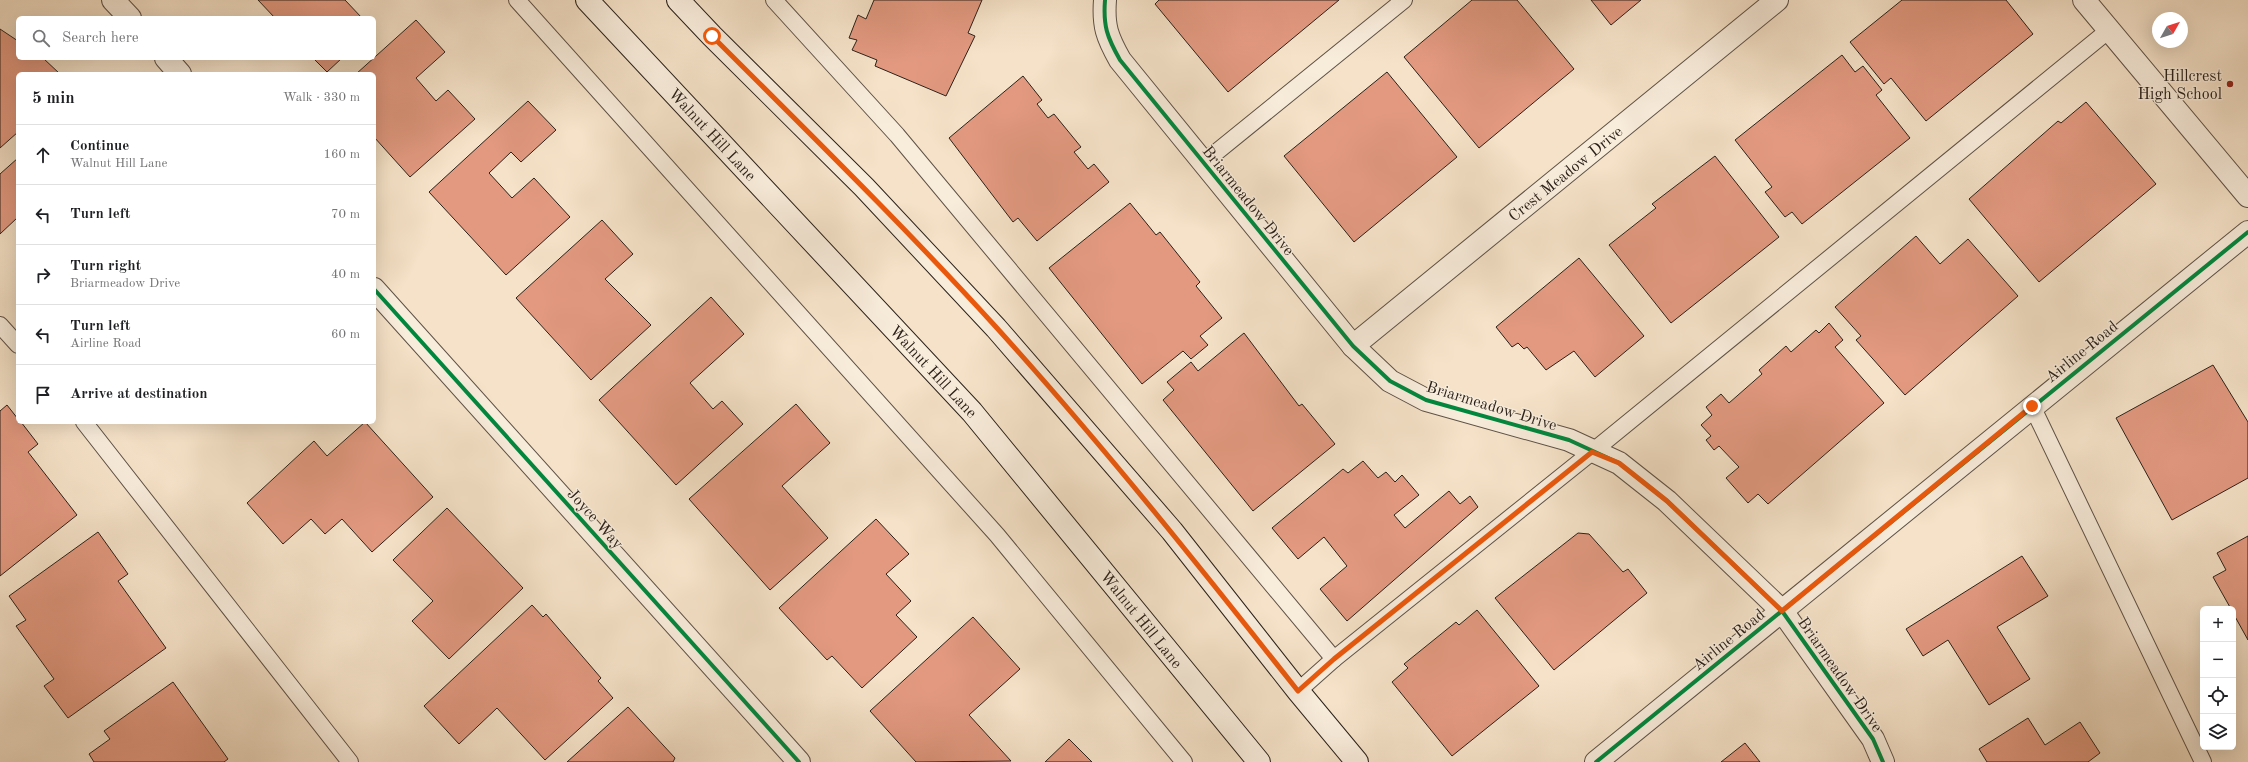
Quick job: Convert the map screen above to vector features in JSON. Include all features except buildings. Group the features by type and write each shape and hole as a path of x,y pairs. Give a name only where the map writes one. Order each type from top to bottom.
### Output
{"street":[{"path":"113,0 128,16"},
{"name":"Walnut Hill Lane","path":"587,0 972,412 1259,762"},
{"name":"Briarmeadow Drive","path":"1105,0 1103,21 1109,40 1120,60 1352,346 1390,381 1426,400 1569,440 1592,452 1619,463 1667,501 1782,611 1873,739 1884,762"},
{"name":"Crest Meadow Drive","path":"1352,346 1777,0"},
{"path":"2084,0 2248,196"},
{"path":"684,2 712,36 864,187 996,328 1172,531 1298,691 1357,762"},
{"path":"168,60 178,72"},
{"name":"Airline Road","path":"1596,762 2032,406 2248,232"},
{"name":"Joyce Way","path":"376,291 799,762"}],"lane":[{"path":"517,0 996,535 1184,762"},
{"path":"774,0 897,135 1334,659"},
{"path":"1203,163 1404,0"},
{"path":"1298,691 1334,659 1592,452 2109,30"},
{"path":"0,325 16,343"},
{"path":"2032,406 2203,762"},
{"path":"86,424 350,762"}],"cycle path":[{"path":"1105,0 1105,24 1109,38 1120,60 1353,346 1390,381 1426,400 1569,440 1619,463 1667,501 1782,611 1873,739 1883,762"},
{"path":"1596,762 2248,232"},
{"path":"376,291 799,762"}],"place":[{"name":"Hillcrest High School","path":"2230,84"}],"route":[{"path":"712,36 864,187 996,328 1172,531 1298,691 1334,659 1592,452 1619,463 1667,501 1782,611 2032,406"}]}
